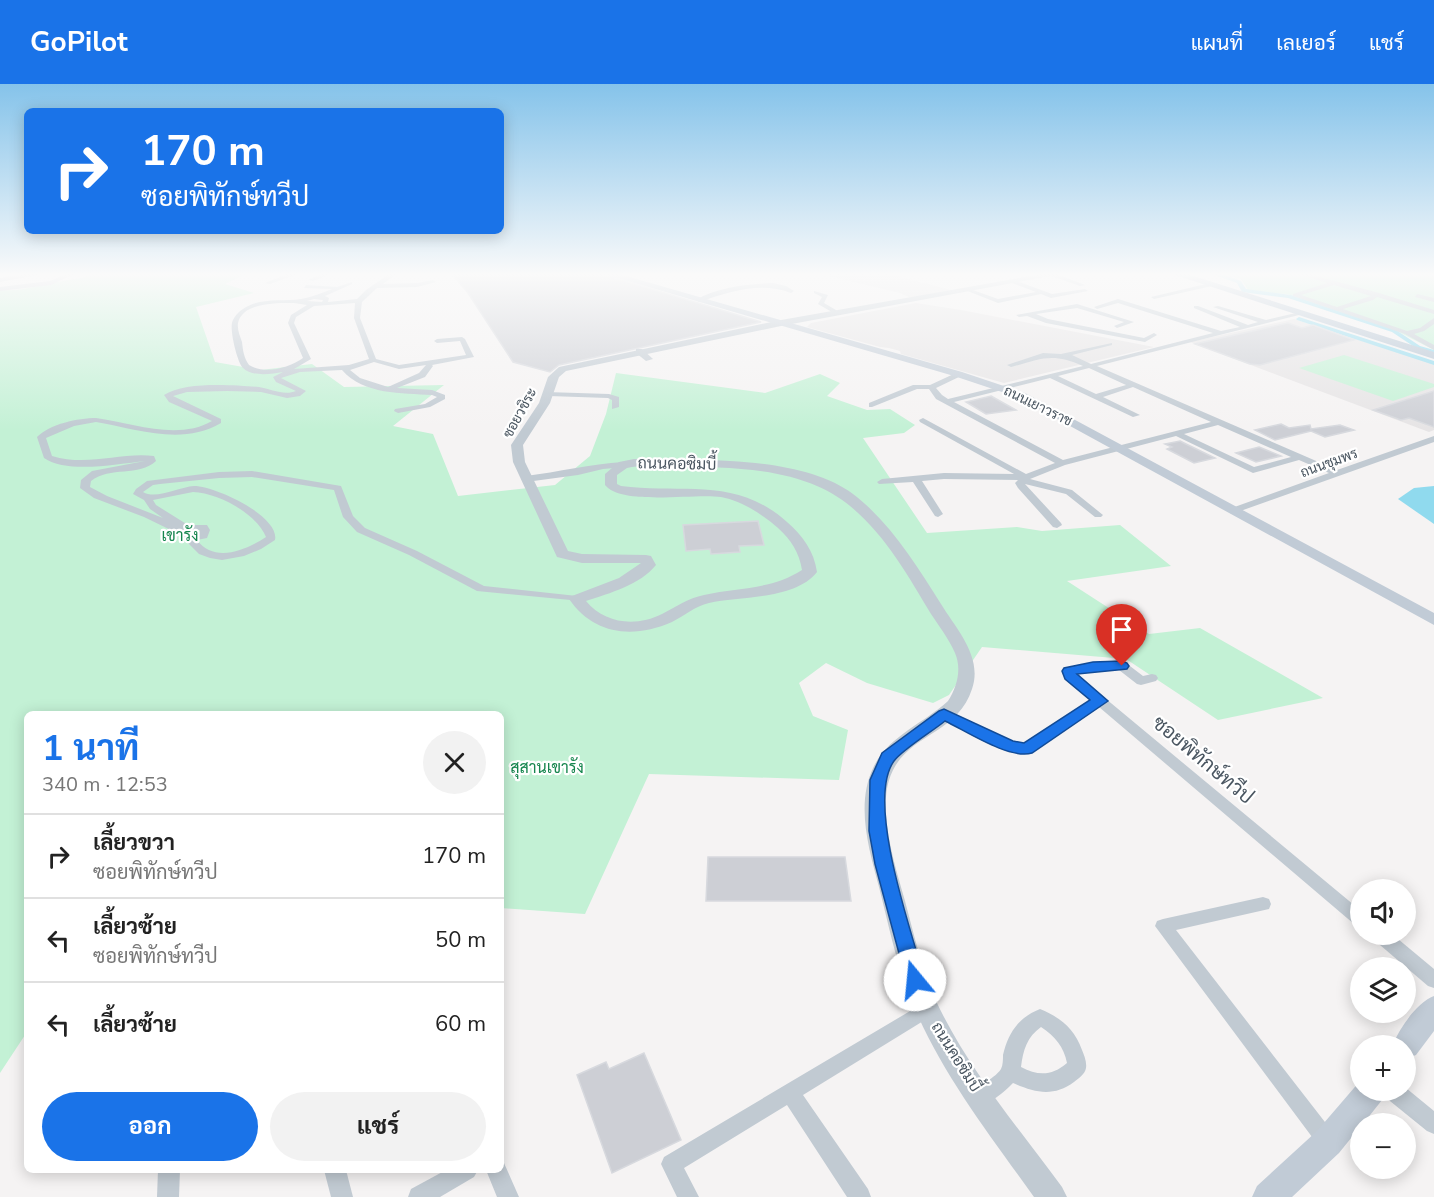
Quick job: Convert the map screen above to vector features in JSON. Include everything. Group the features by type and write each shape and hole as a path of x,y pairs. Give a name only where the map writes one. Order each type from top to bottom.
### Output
{"main road":[{"name":"ถนนเยาวราช","path":"806,326 1003,388 1030,399 1434,620"},
{"path":"1340,326 1434,356"},
{"path":"1414,1035 1434,1009"},
{"path":"1268,1197 1328,1142 1363,1101"}],"street":[{"path":"235,326 243,363 254,372 299,366 307,359 292,326"},
{"path":"360,326 374,360"},
{"name":"ซอยวชิระ","path":"577,599 612,587 641,572 649,565 646,559 633,557 589,560 562,554 526,479 519,462 517,445 549,394 552,378 563,369 644,355 768,326"},
{"path":"1072,326 1145,340 1151,336"},
{"path":"1118,326 1176,344"},
{"path":"1198,326 1221,333"},
{"path":"948,401 1251,326"},
{"path":"1384,326 1407,333 1434,348"},
{"path":"1407,333 1429,326"},
{"path":"184,532 137,511 98,498 85,488 86,480 95,473 145,465 152,461 151,458 65,464 48,458 41,437 91,420 146,430 194,431 213,426 218,421 172,400 168,395 184,390 263,390 289,396 302,391 279,380 277,376 283,373 345,369 374,360 399,367 470,357 462,339 437,341"},
{"path":"1011,364 1044,355 1064,355 1110,344"},
{"path":"1414,349 1434,348"},
{"path":"1064,355 1338,474"},
{"path":"390,388 422,375 429,366"},
{"path":"345,369 348,375 363,382 416,392 431,391 442,397 437,402 420,408 398,411"},
{"path":"872,405 916,387 931,387 958,374"},
{"path":"1052,376 1136,415"},
{"path":"1096,396 1133,385"},
{"path":"931,387 939,397 1062,463"},
{"path":"549,394 609,396 616,399 615,407"},
{"path":"923,420 1024,479 1071,493 1098,515"},
{"path":"882,482 944,476 1024,479 1062,463 1220,422"},
{"path":"1178,434 1253,470 1300,457"},
{"name":"ถนนชุมพร","path":"1232,511 1434,440"},
{"name":"ถนนคอซิมบี้","path":"577,599 596,619 623,626 659,621 699,601 723,596 760,594 795,583 810,572 811,561 796,536 773,517 757,508 721,493 617,489 611,485 611,474 622,465 634,462 716,464 770,469 816,481 845,494 883,531 964,654 967,675 962,693 944,714 888,757 878,780 877,831 904,943 927,1010 951,1053 1052,1197"},
{"path":"526,479 622,465"},
{"path":"148,500 191,489 211,491 231,498 256,518 270,534 271,537 253,550 215,555 207,555 197,548 184,532 138,494 139,491 150,483 219,475 252,474 338,488 348,517 361,530 413,553 481,589 577,599"},
{"path":"915,478 938,514"},
{"path":"1024,479 1021,486 1057,525"},
{"name":"ซอยพิทักษ์ทวีป","path":"1152,678 1141,681 1122,666 1093,666 1069,671 1070,676 1350,911"},
{"path":"944,714 1009,746 1027,749 1100,701"},
{"path":"1263,904 1163,926 1328,1142"},
{"path":"1392,945 1434,980"},
{"path":"688,1197 671,1164 927,1010"},
{"path":"980,1097 1011,1072"},
{"path":"790,1092 860,1197"},
{"path":"1406,1101 1434,1124"},
{"path":"168,1197 169,1173"},
{"path":"335,1173 342,1197"},
{"path":"419,1197 462,1173"},
{"path":"498,1173 508,1197"}],"shaded area":[{"path":"1044,326 1154,347 1004,383 901,354 900,351 807,327"},
{"path":"1263,326 1316,326 1434,364 1434,430 1429,432 1190,342"}],"green space":[{"name":"เขารัง","path":"0,326 203,326 215,362 260,370 312,364 344,387 444,385 393,426 433,434 458,496 555,485 590,456 606,414 616,373 765,393 820,374 840,383 827,396 867,410 890,409 915,425 904,433 863,438 927,533 1017,527 1042,531 1120,525 1171,566 1067,581 1149,634 1200,628 1323,698 1218,720 1126,659 982,647 949,695 933,703 867,683 826,663 799,683 813,716 848,730 839,780 649,774 585,914 504,908 504,711 24,711 24,1037 0,1073"},
{"path":"1387,326 1434,326 1434,350"},
{"path":"1344,355 1434,384 1434,387 1393,401 1299,368"}],"water":[{"path":"1434,486 1434,524 1398,499 1414,488"}],"building":[{"path":"489,326 742,326 559,365 550,372 513,362"},
{"path":"1275,326 1302,328 1316,326 1354,340 1260,365 1250,364 1195,344"},
{"path":"1434,391 1434,427 1409,418 1401,420 1373,410"},
{"path":"991,396 1016,410 986,414 966,402"},
{"path":"1281,424 1289,428 1310,425 1311,429 1340,425 1354,430 1325,437 1311,431 1275,440 1255,430"},
{"path":"1180,441 1215,458 1194,463 1167,449 1172,447 1165,444"},
{"path":"1259,447 1281,456 1256,462 1236,453"},
{"path":"758,521 764,545 739,546 740,552 711,554 710,549 686,551 683,525"},
{"path":"708,857 845,857 851,901 706,901"},
{"path":"644,1053 681,1140 612,1173 577,1075 606,1062 609,1069"}],"waterway":[{"path":"1320,326 1434,363"},
{"path":"1379,326 1394,331 1418,347 1434,352"}],"route":[{"path":"915,980 877,831 878,780 888,757 944,714 1009,746 1027,749 1100,701 1070,676 1069,671 1093,666 1122,666"}],"park label":[{"name":"สุสานเขารัง","path":"547,768"}]}
